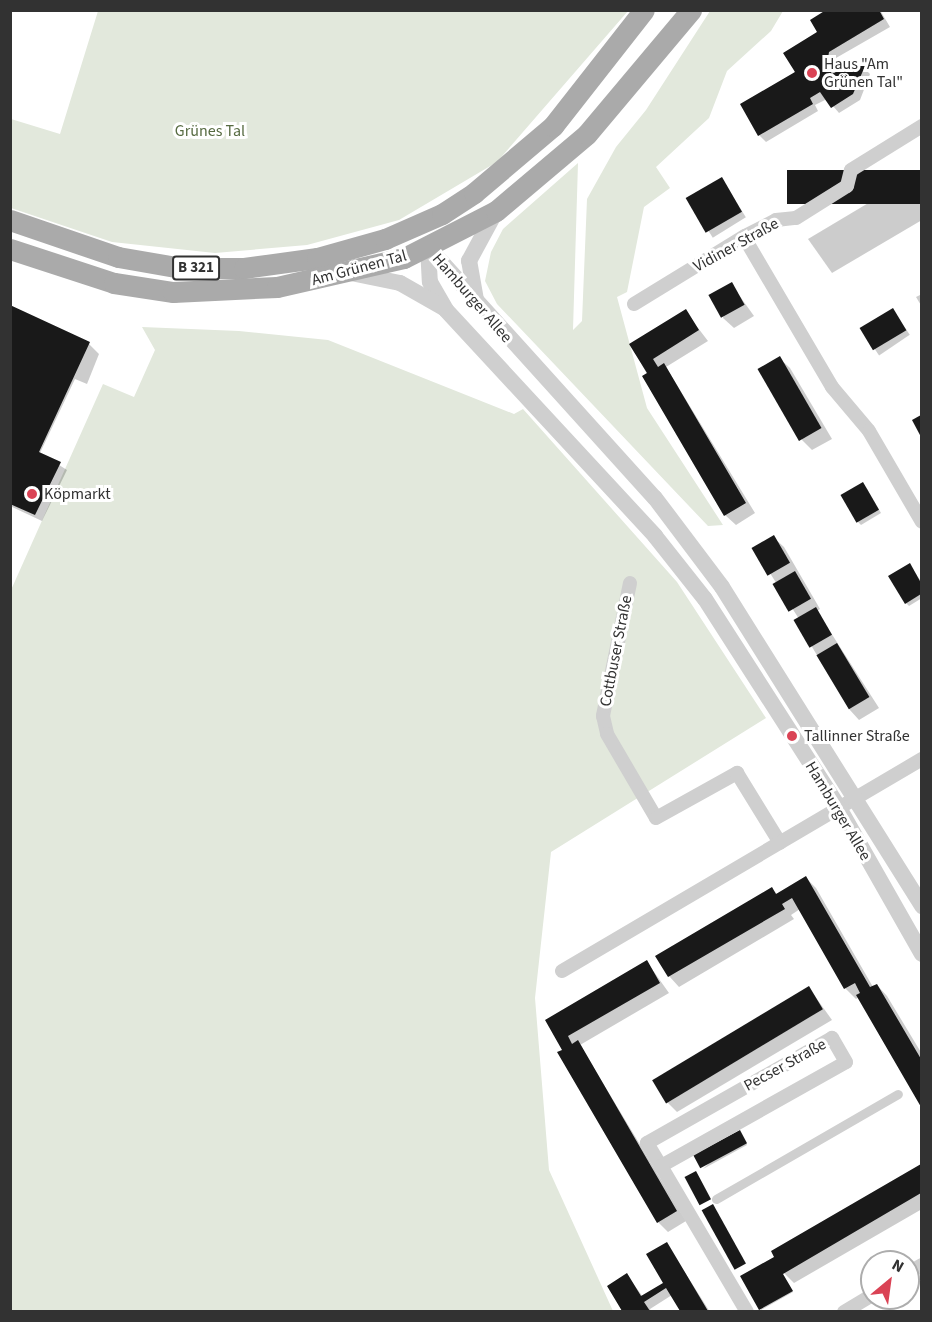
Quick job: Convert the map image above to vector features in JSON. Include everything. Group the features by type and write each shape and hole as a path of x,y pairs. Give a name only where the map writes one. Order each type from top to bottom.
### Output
{"main road":[{"name":"Am Grünen Tal","path":"10,220 117,256 182,268 244,268 317,258 385,239 442,214 474,193 553,126 644,10"},
{"name":"Am Grünen Tal","path":"10,249 114,283 174,292 277,287 351,273 404,258 496,211 587,134 691,10"},
{"path":"385,239 428,247 442,214"}],"street":[{"name":"Vidiner Straße","path":"634,304 776,220 796,218 847,186 851,170 921,126"},
{"path":"478,306 469,275 469,261 496,211"},
{"path":"744,237 832,387 869,432 921,522"},
{"name":"Hamburger Allee","path":"428,247 478,306 655,498 722,587 857,798 921,906"},
{"name":"Hamburger Allee","path":"428,247 430,282 446,310 655,536 705,599 839,808 921,954"},
{"path":"351,273 400,284 446,310"},
{"name":"Cottbuser Straße","path":"630,583 603,716 607,734 656,818 737,773 780,843"},
{"path":"562,972 921,759"},
{"name":"Pecser Straße","path":"661,1166 846,1062 832,1038 647,1143 747,1311"},
{"path":"716,1199 898,1094"},
{"path":"844,1311 860,1302"}],"green space":[{"name":"Grünes Tal","path":"98,11 628,11 497,162 399,220 307,245 215,253 112,242 11,208 11,119 60,134"},
{"path":"710,11 783,11 771,31 727,71 709,118 656,167 670,188 644,207 627,292 617,297 647,408 723,525 708,526 497,304 485,281 491,252 503,229 578,163 573,330 582,321 587,199 616,147 646,110"},
{"path":"142,327 239,331 328,340 514,414 523,409 677,582 766,718 551,852 535,998 549,1170 613,1311 11,1312 11,590 103,384 134,397 155,350"}],"building":[{"name":"Haus \"Am Grünen Tal\"","path":"826,10 879,10 884,19 829,52 827,64 832,74 847,66 865,66 853,94 831,108 820,92 810,98 813,104 758,136 740,104 795,72 783,53 817,32 810,20"},
{"path":"787,170 921,170 921,204 787,204"},
{"path":"722,177 742,212 706,233 686,198"},
{"path":"732,282 745,305 721,318 708,295"},
{"path":"10,305 90,342 39,452 61,462 35,515 10,504"},
{"path":"893,308 906,330 873,350 860,328"},
{"path":"686,309 699,330 653,359 658,367 664,363 746,503 724,516 642,376 647,373 629,344"},
{"path":"780,356 822,428 799,441 757,369"},
{"path":"921,415 921,437 912,420"},
{"path":"863,482 879,510 856,523 840,495"},
{"path":"774,535 790,563 767,576 751,548"},
{"path":"910,563 921,583 921,594 905,604 888,576"},
{"path":"795,571 811,599 788,612 772,584"},
{"path":"816,607 832,635 809,648 793,620"},
{"path":"837,643 869,697 849,709 816,655"},
{"path":"806,876 870,987 877,984 921,1059 921,1107 856,995 860,993 855,983 844,989 792,898 782,904 785,909 668,977 655,956 772,887 776,894"},
{"path":"647,960 660,983 568,1036 572,1044 578,1040 677,1211 657,1223 557,1052 562,1050 545,1020"},
{"path":"809,986 823,1009 666,1103 652,1080"},
{"path":"740,1130 747,1143 700,1168 693,1155"},
{"path":"921,1164 921,1193 783,1274 793,1291 759,1310 740,1276 774,1257 771,1251"},
{"path":"696,1171 711,1199 700,1205 685,1177"},
{"path":"713,1204 746,1263 735,1270 702,1210"},
{"path":"667,1242 708,1311 680,1311 666,1288 644,1302 650,1311 622,1311 607,1286 627,1273 641,1296 663,1283 646,1254"}],"place":[{"name":"Haus \"Am Grünen Tal\"","path":"812,73"},
{"name":"Köpmarkt","path":"32,494"},
{"name":"Tallinner Straße","path":"792,736"}]}
